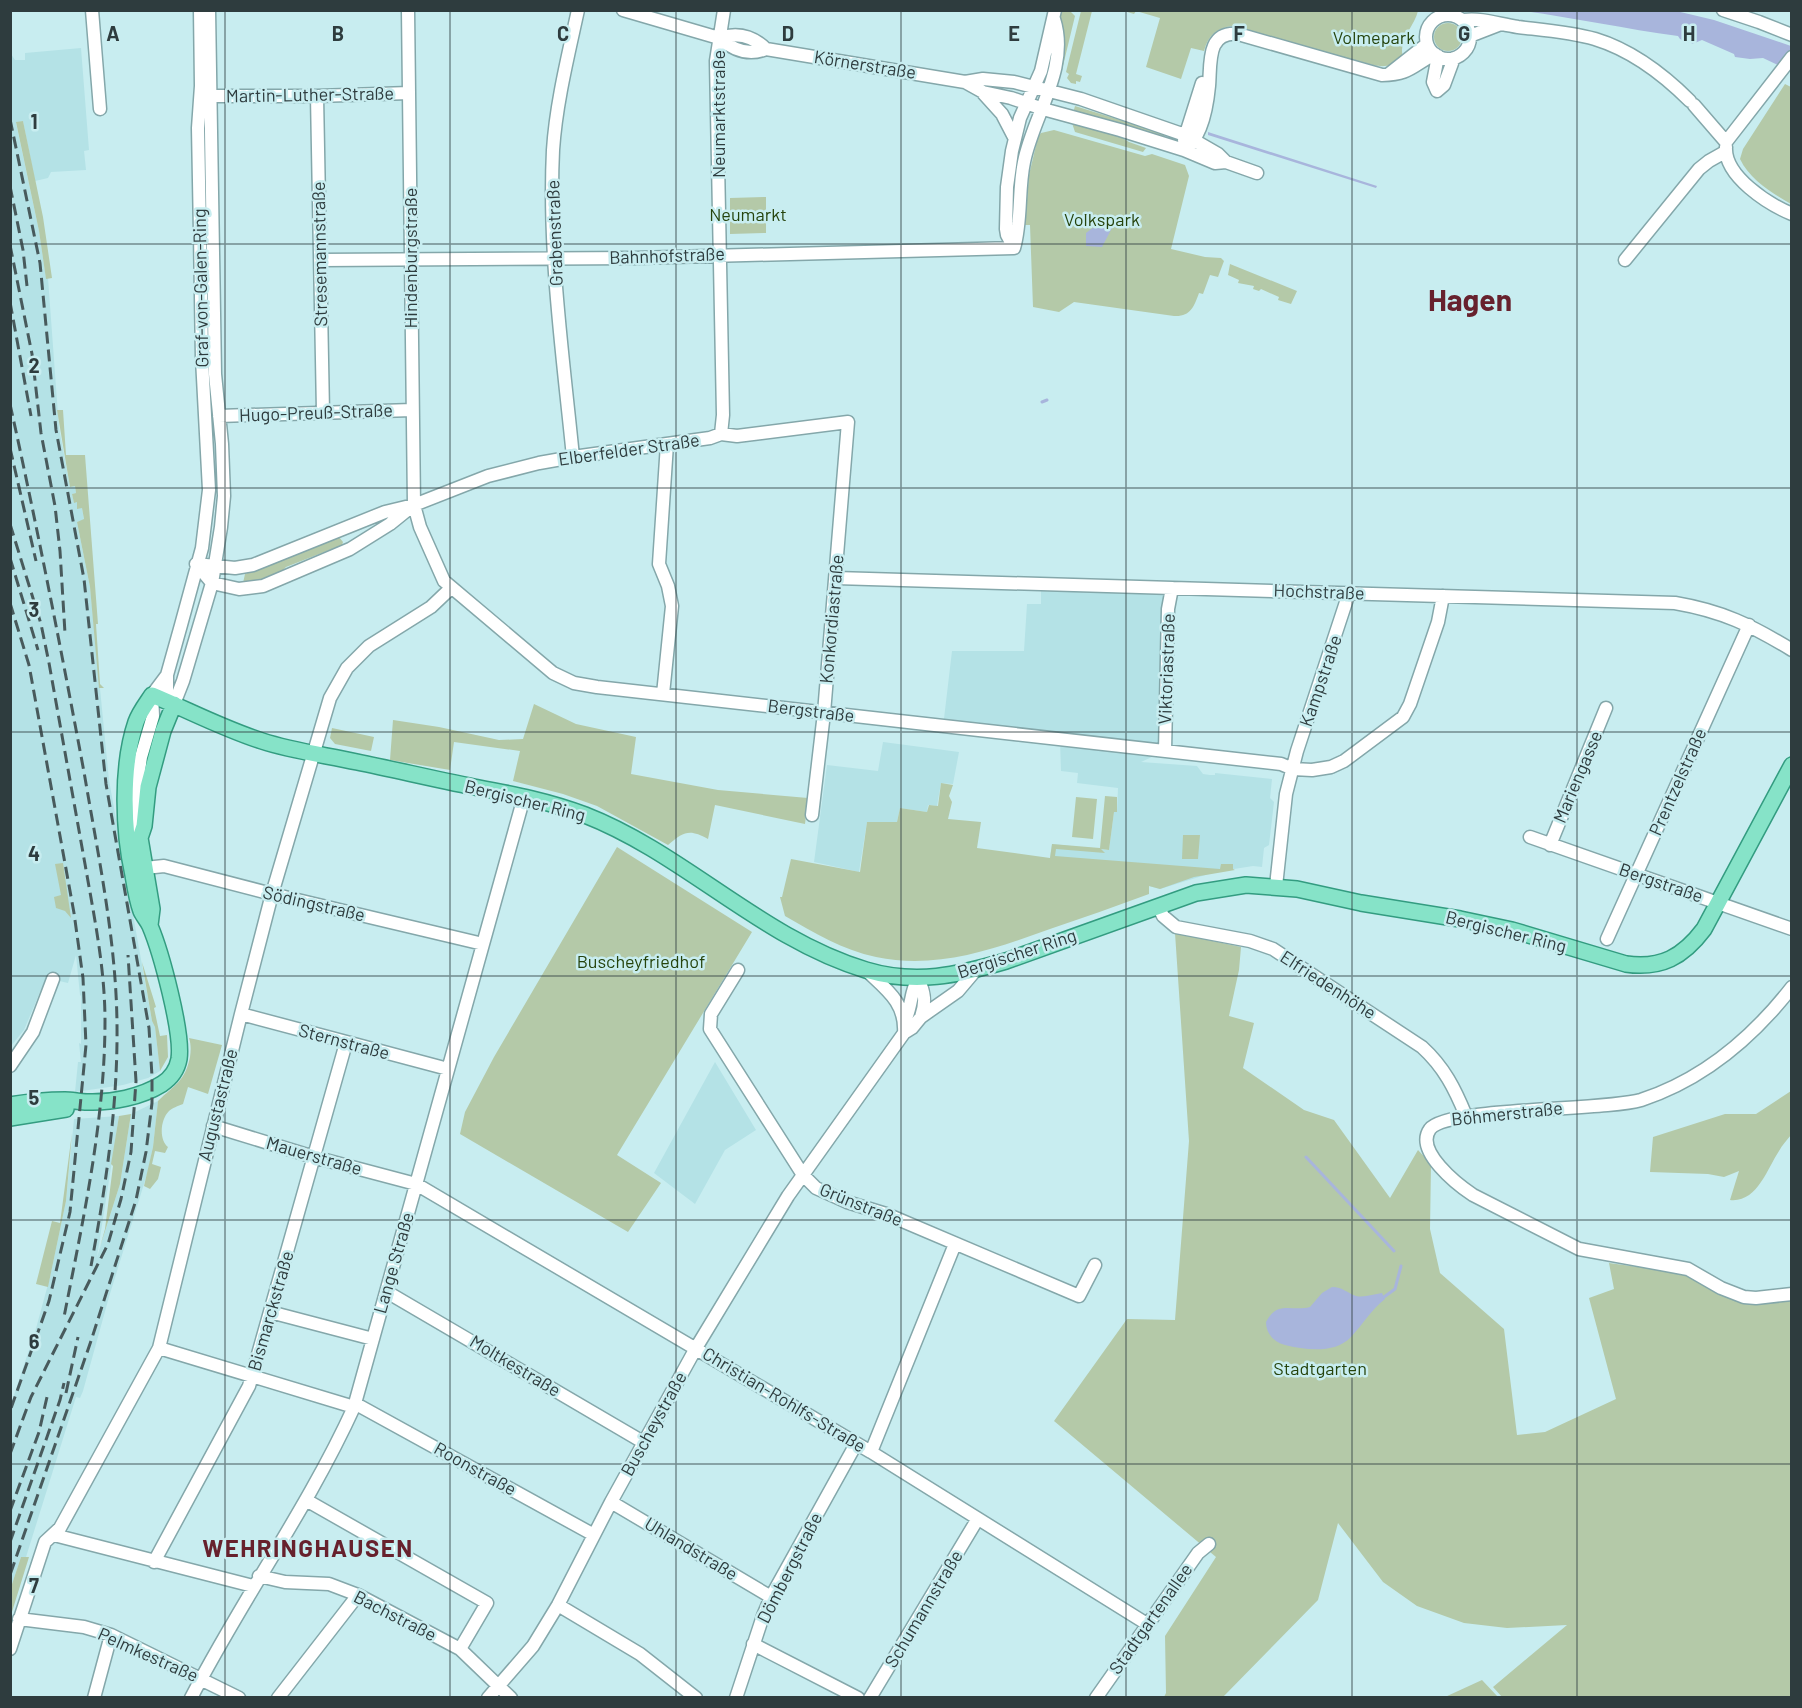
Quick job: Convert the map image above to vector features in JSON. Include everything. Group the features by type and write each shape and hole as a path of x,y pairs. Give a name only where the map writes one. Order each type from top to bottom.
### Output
{"main road":[{"name":"Bergischer Ring","path":"152,695 261,741 561,806 607,825 669,860 752,914 830,958 867,971 918,979 975,971 1196,893 1246,885 1276,886 1512,930 1616,961 1637,965 1660,963 1679,955 1704,929 1791,765"},
{"path":"10,1105 66,1100 107,1101 144,1093 169,1080 175,1072 180,1048 177,1023 150,925 142,912 132,875 126,837 125,800 130,748 136,722 152,695"},
{"path":"150,925 152,909 140,838 144,826 148,787 163,730 174,704"},
{"path":"10,1118 66,1109 88,1102"}],"street":[{"path":"92,10 100,109"},
{"name":"Graf-von-Galen-Ring","path":"196,564 206,524 210,470 202,359 198,128 201,86 200,10"},
{"name":"Graf-von-Galen-Ring","path":"209,10 215,374 224,496 215,565"},
{"name":"Hindenburgstraße","path":"408,10 414,505"},
{"name":"Grabenstraße","path":"573,457 555,258 553,170 555,128 578,10"},
{"name":"Körnerstraße","path":"623,10 719,38 732,34 757,40 766,49 965,82 983,79 1001,80 1035,87 1081,99 1190,138 1218,154 1226,162"},
{"name":"Neumarktstraße","path":"721,434 723,415 716,61 724,10"},
{"path":"1723,10 1791,35"},
{"path":"1014,248 1007,235 1006,207 1010,166 1020,118 1035,87 1054,14"},
{"path":"1014,248 1018,234 1019,195 1024,160 1034,126 1049,91 1057,52 1054,14"},
{"path":"1457,15 1470,36 1467,48 1454,58 1444,85 1437,91 1433,82 1434,52 1426,34 1429,27 1440,16 1457,15 1581,36 1613,46 1656,72 1692,103 1726,147 1732,166 1754,192 1774,206 1791,214"},
{"path":"1470,36 1502,24"},
{"path":"1184,150 1190,138 1202,83 1209,71 1215,43 1232,33 1377,75 1406,72 1434,52"},
{"path":"1434,52 1454,58"},
{"path":"1625,260 1699,169 1726,147 1791,57"},
{"name":"Körnerstraße","path":"965,82 983,92 1011,98 1184,150 1215,163 1226,162 1257,173"},
{"path":"983,92 1002,114 1015,139"},
{"name":"Martin-Luther-Straße","path":"211,96 409,93"},
{"name":"Stresemannstraße","path":"317,96 323,412"},
{"name":"Bahnhofstraße","path":"321,260 555,258 1014,248"},
{"name":"Hugo-Preuß-Straße","path":"219,416 412,410"},
{"name":"Elberfelder Straße","path":"196,564 235,568 250,565 385,512 414,505 488,476 539,462 716,438 721,434 736,436 848,422"},
{"name":"Konkordiastraße","path":"812,815 824,713 848,422"},
{"path":"663,694 672,606 668,586 659,564 667,444"},
{"name":"Elberfelder Straße","path":"212,583 239,589 263,586 350,549 390,524 414,505"},
{"name":"Bergstraße","path":"414,505 436,568 444,581 553,673 574,683 1281,764 1293,769 1312,770 1331,767 1344,761 1403,717 1438,622 1443,596"},
{"path":"342,529 348,538 350,549"},
{"path":"196,564 212,583"},
{"path":"196,564 166,675 167,697 174,704 212,583 215,565"},
{"name":"Hochstraße","path":"836,578 1675,603 1713,610 1749,625 1791,650"},
{"name":"Augustastraße","path":"10,1649 45,1542 54,1535 84,1485 159,1347 272,894 330,698 339,680 369,646 431,607 451,588"},
{"name":"Viktoriastraße","path":"1165,751 1168,609 1172,588"},
{"name":"Kampstraße","path":"1276,886 1285,803 1297,751 1349,593"},
{"name":"Prentzelstraße","path":"1607,939 1749,625"},
{"path":"140,838 134,829 134,806 141,757 153,716 152,695 166,675"},
{"name":"Mariengasse","path":"1550,845 1606,708"},
{"name":"Lange Straße","path":"191,1698 256,1581 306,1500 351,1405 387,1292 524,797"},
{"name":"Bergstraße","path":"1530,837 1791,929"},
{"name":"Södingstraße","path":"145,868 164,866 483,944"},
{"name":"Elfriedenhöhe","path":"1158,906 1163,916 1176,927 1250,941 1273,949 1422,1047 1449,1078 1466,1116"},
{"name":"Grünstraße","path":"738,970 711,1014 710,1029 803,1175 816,1188 847,1202 886,1214 1079,1296 1095,1265"},
{"path":"867,971 894,998 905,1020"},
{"name":"Buscheystraße","path":"488,1698 533,1646 558,1605 643,1442 696,1348 788,1196 904,1033 912,1028 921,1017 958,991 975,971"},
{"path":"10,1066 33,1032 53,979"},
{"path":"918,979 924,990 924,1008 921,1017"},
{"path":"904,1033 911,991 918,979"},
{"name":"Böhmerstraße","path":"1791,987 1760,1024 1730,1051 1698,1073 1642,1099 1612,1105 1466,1116 1433,1126 1429,1130 1428,1145 1444,1172 1473,1195 1579,1249 1688,1269 1721,1288 1744,1297 1791,1294"},
{"name":"Sternstraße","path":"241,1014 448,1070"},
{"name":"Bismarckstraße","path":"154,1562 249,1386 346,1043"},
{"name":"Mauerstraße","path":"213,1126 314,1157 417,1184"},
{"name":"Christian-Rohlfs-Straße","path":"417,1184 871,1452 1147,1624"},
{"path":"871,1452 955,1244"},
{"name":"Moltkestraße","path":"387,1292 643,1442"},
{"path":"270,1312 373,1340"},
{"name":"Roonstraße","path":"159,1347 252,1377 351,1405 594,1535"},
{"name":"Dömbergstraße","path":"736,1698 771,1597 856,1444"},
{"path":"306,1500 487,1603 460,1649"},
{"name":"Uhlandstraße","path":"611,1502 771,1597"},
{"name":"Schumannstraße","path":"870,1698 977,1520"},
{"name":"Bachstraße","path":"54,1535 154,1562 256,1581 329,1584 357,1595 460,1649 511,1698"},
{"name":"Stadtgartenallee","path":"1096,1698 1198,1553 1209,1544"},
{"path":"278,1698 357,1595"},
{"path":"558,1605 640,1654 696,1698"},
{"name":"Pelmkestraße","path":"19,1619 84,1628 111,1635 239,1698"},
{"path":"94,1698 111,1635"},
{"path":"753,1644 858,1698"}],"shaded area":[{"path":"1672,10 1714,20 1791,46 1791,71 1763,58 1735,57 1734,54 1702,40 1692,44 1678,36 1524,11"},
{"path":"81,48 89,150 84,151 86,170 51,172 48,178 35,181 23,121 16,123 39,231 46,278 48,278 59,428 70,487 75,486 76,493 72,494 74,502 82,508 84,520 77,522 90,587 109,780 152,1021 155,1027 160,1071 148,1078 123,1085 75,1092 78,1062 81,1062 79,1043 81,1044 81,996 76,955 68,983 46,978 24,1030 11,1046 11,54 15,60 25,60 25,53"},
{"path":"1208,132 1377,186 1376,188 1208,135"},
{"path":"1103,214 1113,226 1102,247 1086,246 1086,233 1094,227"},
{"path":"1041,584 1172,588 1165,751 1141,762 1197,766 1203,774 1210,775 1215,775 1215,773 1272,779 1270,798 1274,802 1269,845 1264,848 1262,867 1253,866 1215,872 1160,889 1050,858 1052,844 1109,850 1114,812 1117,812 1118,788 1077,783 1078,773 1061,771 1060,740 943,727 952,651 1024,651 1027,604 1041,604"},
{"path":"883,742 959,752 953,784 941,783 937,806 928,805 927,812 900,808 897,822 867,822 859,872 814,862 827,765 878,771"},
{"path":"715,1062 756,1130 725,1150 695,1204 654,1173"},
{"path":"158,1101 148,1171 83,1391 80,1398 76,1397 26,1557 21,1557 11,1587 11,1404 35,1332 50,1277 66,1201 74,1119 119,1116 97,1257 120,1184 131,1114"},
{"path":"1332,1287 1359,1296 1382,1293 1385,1299 1351,1337 1337,1346 1320,1349 1302,1348 1281,1344 1271,1337 1266,1322 1270,1315 1285,1308 1310,1307 1322,1293"}],"green space":[{"path":"1061,11 1071,12 1075,16 1062,70 1057,69"},
{"path":"1081,11 1092,11 1076,74 1082,76 1080,82 1076,81 1076,84 1071,83 1067,78 1069,74 1066,72"},
{"name":"Volmepark","path":"1136,11 1418,11 1402,47 1404,60 1392,65 1373,65 1232,26 1214,34 1204,51 1191,48 1181,79 1146,67 1160,18"},
{"path":"1448,23 1458,27 1462,37 1458,47 1448,51 1438,47 1434,37 1438,27"},
{"path":"1785,84 1791,87 1791,204 1756,180 1740,159 1743,149"},
{"path":"1075,106 1165,134 1164,137 1073,113"},
{"path":"23,121 43,217 52,278 46,279 39,231 16,122"},
{"path":"1072,123 1119,136 1146,148 1143,152 1075,132"},
{"name":"Volkspark","path":"1054,130 1145,156 1152,154 1185,165 1189,176 1171,249 1205,257 1221,258 1224,261 1218,277 1210,275 1203,294 1199,293 1188,313 1174,316 1074,302 1059,312 1033,307 1030,225 1025,225 1029,175 1038,137 1041,133"},
{"name":"Neumarkt","path":"766,197 766,233 730,234 730,198"},
{"path":"1230,264 1297,291 1291,304 1278,300 1279,297 1261,289 1259,291 1253,289 1254,286 1238,283 1239,280 1228,275"},
{"path":"57,410 63,410 66,455 85,455 98,624 96,624 100,684 104,688 99,688 90,587 77,522 84,519 82,508 77,509 77,502 74,503 72,494 76,493 75,486 70,487"},
{"path":"339,537 343,542 342,545 286,567 277,576 263,581 243,583 245,574"},
{"path":"534,704 576,724 636,737 631,774 718,790 808,798 805,824 715,805 708,839 687,833 668,845 597,806 563,794 513,781 520,751 454,742 450,770 390,760 393,720 499,740 523,739"},
{"path":"332,728 374,737 371,751 335,744 330,738"},
{"path":"941,783 953,785 949,796 952,802 948,819 981,822 977,848 1050,858 1052,844 1100,848 1105,796 1117,797 1117,812 1114,812 1109,850 1101,849 1105,853 1056,849 1055,856 1220,869 1221,864 1233,864 1235,870 1194,877 1160,889 1149,886 1149,894 1100,912 1008,944 943,959 899,960 864,954 829,940 785,916 780,897 782,897 791,859 860,872 867,822 897,822 900,808 927,812 929,805 938,806"},
{"path":"1076,797 1097,799 1093,839 1072,837"},
{"path":"1183,835 1200,835 1198,859 1182,859"},
{"name":"Buscheyfriedhof","path":"617,847 752,932 617,1155 661,1183 628,1232 460,1134 465,1112 494,1057"},
{"path":"63,863 71,918 65,911 56,908 54,897 61,895 55,864"},
{"name":"Stadtgarten","path":"1175,933 1241,947 1239,970 1229,1016 1254,1023 1243,1068 1304,1110 1334,1120 1390,1198 1418,1150 1431,1164 1430,1229 1440,1273 1504,1329 1517,1435 1545,1432 1616,1399 1589,1298 1614,1289 1609,1263 1689,1274 1742,1299 1791,1294 1791,1697 1502,1697 1493,1687 1567,1625 1507,1628 1464,1623 1417,1606 1383,1582 1338,1523 1318,1600 1223,1697 1164,1697 1166,1693 1165,1636 1216,1557 1054,1421 1127,1319 1175,1320 1189,1141"},
{"path":"142,962 156,1007 154,1008 160,1036 167,1035 168,1057 160,1071 155,1027"},
{"path":"189,1038 222,1045 208,1094 188,1087 183,1104 169,1111 164,1119 162,1135 168,1147 165,1153 155,1151 152,1164 161,1167 158,1179 150,1189 144,1186 153,1147 158,1101 182,1078 185,1072 190,1054"},
{"path":"1791,1091 1791,1135 1760,1183 1747,1196 1730,1200 1739,1171 1724,1177 1708,1174 1650,1172 1653,1137 1725,1114 1756,1114"},
{"path":"131,1114 120,1184 100,1247 105,1229 113,1166 111,1164 119,1116"},
{"path":"72,1133 66,1201 48,1287 36,1284 52,1221 60,1223"},
{"path":"21,1557 29,1557 11,1615 11,1587"},
{"path":"1482,1680 1498,1697 1445,1697"}],"waterway":[{"path":"1042,402 1047,400"},
{"path":"1306,1157 1394,1251"},
{"path":"1384,1297 1395,1289 1401,1266"}],"railway":[{"path":"10,119 40,263 56,430 84,579 106,784 149,1028 152,1076 152,1103 146,1152 136,1200 91,1341 10,1575"},
{"path":"10,186 23,250 27,286"},
{"path":"10,245 32,354 41,433 55,506 65,633"},
{"path":"10,302 31,416"},
{"path":"10,404 84,772 113,960 117,1023 113,1115 102,1205 91,1266"},
{"path":"10,448 36,561"},
{"path":"10,524 41,624 49,663 95,923 105,1001 104,1058 97,1133 64,1317"},
{"path":"10,558 38,650"},
{"path":"10,603 29,665 74,913 83,978 86,1045 70,1212 49,1301 10,1411"},
{"path":"10,1454 31,1397 108,1244 121,1199 131,1152 136,1081 128,955"},
{"path":"66,1393 78,1337"},
{"path":"10,1542 64,1383"},
{"path":"10,1511 39,1432 47,1397"}],"district":[{"name":"Hagen","path":"1470,301"},
{"name":"WEHRINGHAUSEN","path":"308,1549"}]}
